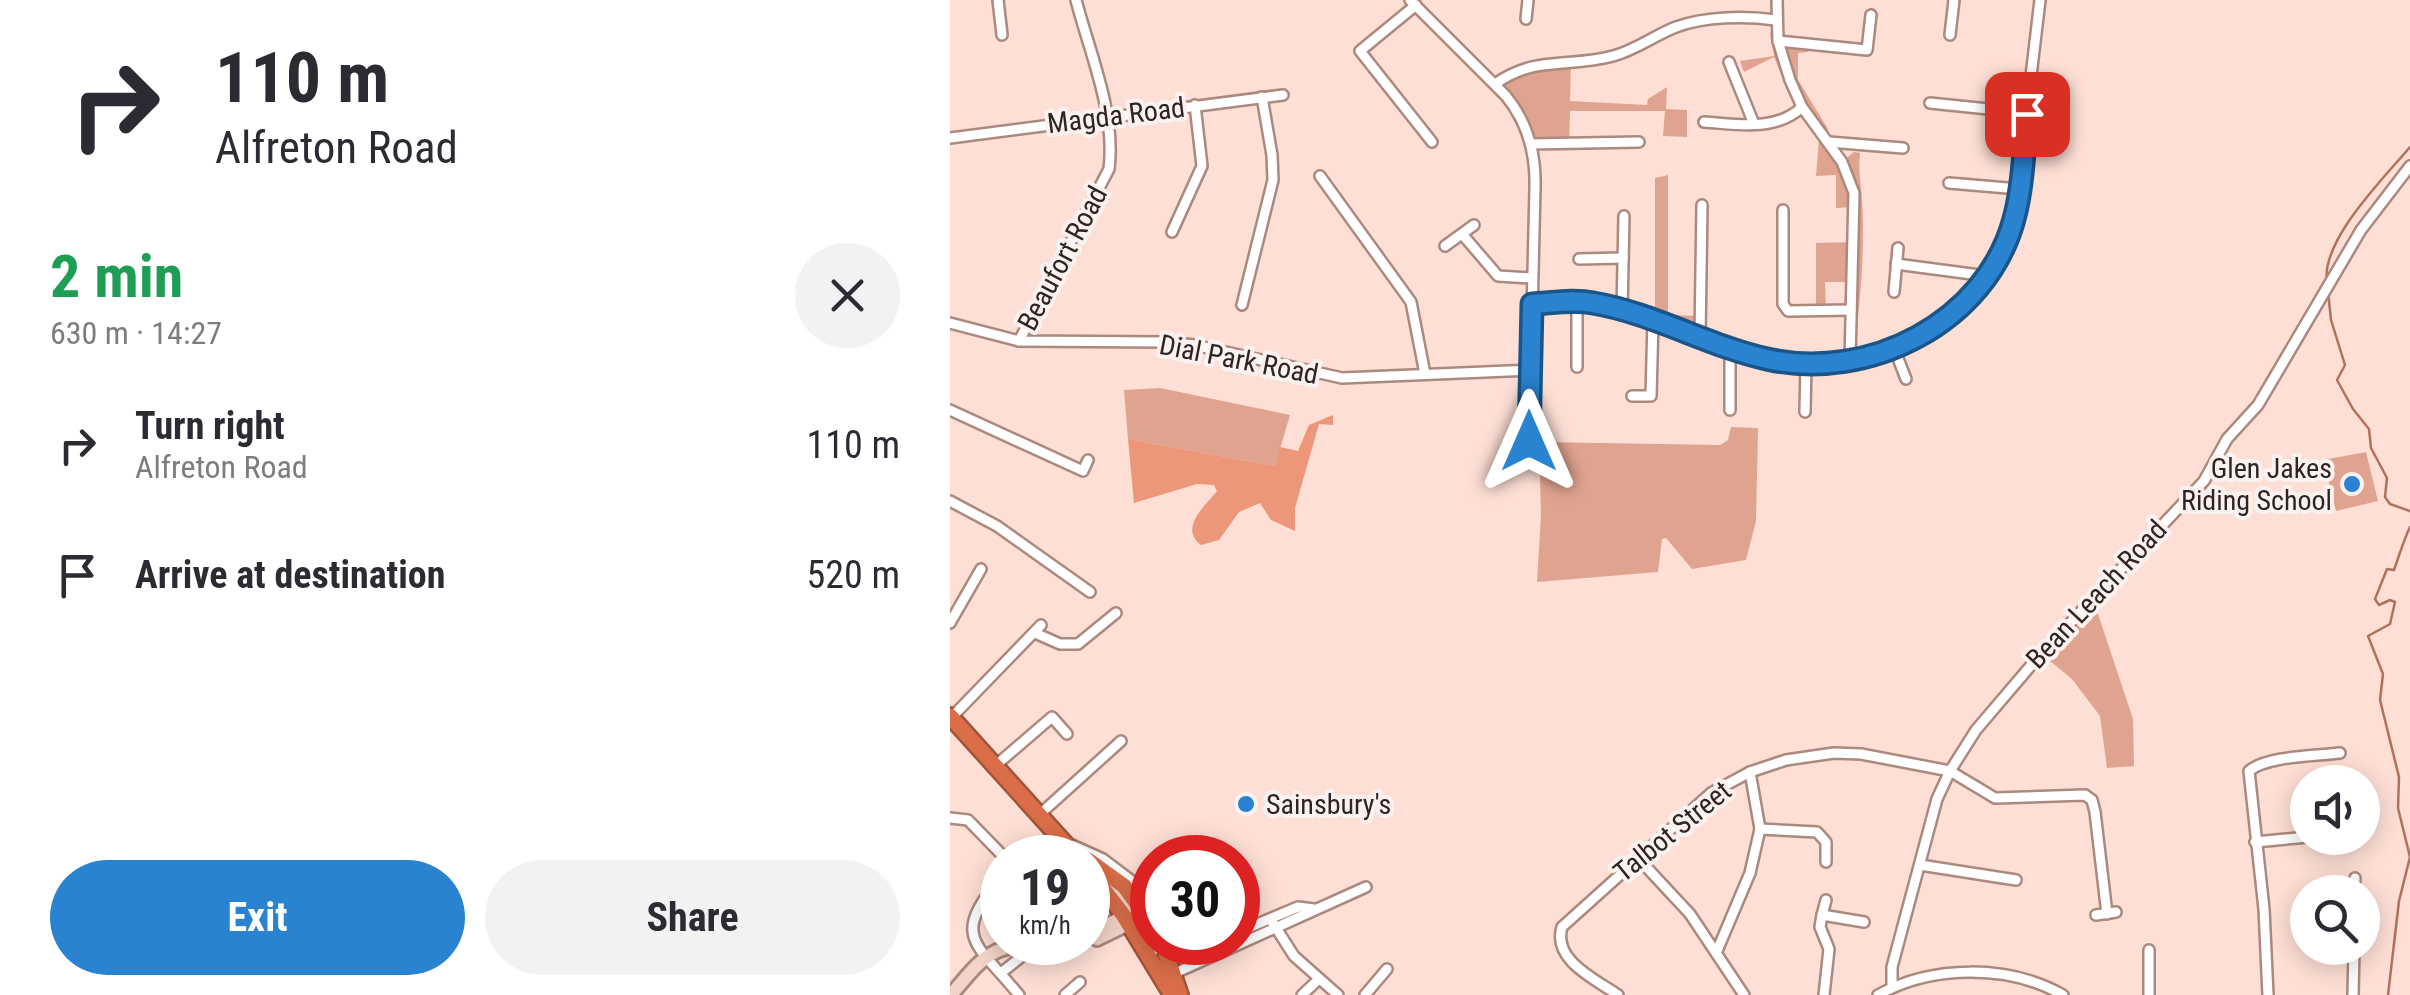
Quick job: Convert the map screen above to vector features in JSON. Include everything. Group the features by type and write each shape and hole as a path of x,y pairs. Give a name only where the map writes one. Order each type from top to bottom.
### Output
{"highway":[{"path":"951,716 1058,835"},
{"path":"1110,877 1124,886 1130,896"},
{"path":"1161,965 1172,995"},
{"path":"1164,965 1165,974 1180,995"}],"street":[{"path":"998,0 1002,36"},
{"name":"Beaufort Road","path":"1019,341 1109,169 1107,116 1076,0"},
{"path":"1526,20 1528,0"},
{"path":"1777,0 1778,41 1802,107 1842,162 1854,194 1850,360"},
{"path":"1950,35 1954,0"},
{"path":"1532,304 1591,302 1764,358 1806,365 1850,360 1917,338 1956,311 1987,276 2014,220 2040,0"},
{"path":"1432,142 1360,51 1413,3 1496,84 1516,108 1531,144 1536,176 1529,441"},
{"path":"1778,41 1867,50 1871,15"},
{"path":"1496,84 1512,72 1535,65 1614,56 1693,22 1776,20"},
{"path":"1729,62 1754,124"},
{"name":"Magda Road","path":"950,138 1283,95"},
{"path":"1242,306 1272,180 1272,154 1262,97"},
{"path":"1930,103 2027,114"},
{"path":"1172,232 1202,166 1195,105"},
{"path":"1704,122 1754,124 1781,120 1802,107"},
{"path":"1531,144 1639,142"},
{"path":"1829,142 1903,148"},
{"name":"Bean Leach Road","path":"1892,987 1892,967 1929,825 1950,771 2002,696 2156,529 2196,492 2227,439 2258,405 2379,205 2410,166"},
{"path":"1320,176 1411,302 1425,374"},
{"path":"1949,183 2019,190"},
{"path":"1700,336 1702,205"},
{"path":"1783,210 1783,304 1788,311 1851,310"},
{"path":"1622,311 1624,216"},
{"path":"1444,246 1474,225"},
{"path":"1462,234 1498,276 1532,278"},
{"path":"1894,292 1898,248"},
{"path":"1579,259 1623,258"},
{"path":"1896,264 1987,276"},
{"path":"1577,367 1578,302"},
{"path":"1632,396 1651,396 1653,321"},
{"name":"Dial Park Road","path":"950,323 1019,341 1179,343 1330,377 1530,370"},
{"path":"1730,348 1730,410"},
{"path":"1894,348 1906,380"},
{"path":"1806,365 1806,412"},
{"path":"950,410 1083,471 1088,460"},
{"path":"950,500 998,526 1090,592"},
{"path":"950,623 981,569"},
{"path":"951,716 1038,629 1060,644 1078,644 1116,613"},
{"path":"995,766 1052,716 1067,734"},
{"path":"1039,815 1122,740"},
{"name":"Talbot Street","path":"1618,995 1572,962 1560,946 1559,936 1570,918 1711,793 1750,772 1786,760 1834,753 1884,757 1950,771 1995,798 2076,793 2092,800 2106,914"},
{"path":"2268,995 2264,910 2248,780 2252,766 2340,753"},
{"path":"1718,951 1750,873 1760,829 1750,772"},
{"path":"950,818 968,820 983,835"},
{"path":"1760,829 1817,832 1826,842 1826,862"},
{"path":"2255,842 2290,839"},
{"path":"1637,858 1690,914 1744,995"},
{"path":"1920,865 2016,880"},
{"path":"1110,869 1130,898"},
{"path":"1165,974 1273,924 1366,888"},
{"path":"1824,995 1829,949 1820,928 1826,900"},
{"path":"980,904 973,920 973,936 980,951"},
{"path":"1822,915 1864,922"},
{"path":"1110,933 1117,932 1130,918"},
{"path":"1260,927 1273,924"},
{"path":"1273,924 1294,956 1338,995"},
{"path":"1898,947 1900,966 1907,980"},
{"path":"2149,950 2149,995 2158,995"},
{"path":"951,995 980,962"},
{"path":"993,965 1019,995"},
{"path":"1000,973 1011,965"},
{"path":"2353,995 2354,965"},
{"path":"1365,995 1387,969"},
{"path":"1878,995 1907,980 1947,974 1997,974 2034,982 2063,995"},
{"path":"1302,995 1319,978"},
{"path":"1065,995 1080,982"}],"shaded area":[{"path":"1770,33 1777,33 1779,41 1807,44 1808,52 1798,53 1798,80 1828,129 1829,142 1843,161 1854,152 1860,153 1862,258 1850,360 1878,354 1871,363 1819,371 1806,365 1791,369 1767,366 1744,360 1739,351 1777,362 1849,360 1852,282 1825,282 1826,310 1816,310 1816,243 1853,242 1854,207 1836,208 1836,175 1816,176 1819,139 1806,122 1802,107 1791,98 1774,57 1744,72 1740,61 1774,56"},
{"path":"1571,61 1570,101 1647,105 1648,99 1667,87 1666,109 1687,110 1687,137 1663,136 1665,111 1570,111 1569,143 1531,144 1496,84 1512,73"},
{"path":"1668,175 1668,315 1701,316 1700,336 1712,333 1739,341 1739,351 1650,320 1655,310 1655,178"},
{"path":"1160,388 1290,415 1275,466 1128,439 1124,390"},
{"path":"1333,415 1333,425 1319,424 1295,508 1295,531 1271,520 1260,503 1239,512 1219,540 1201,545 1192,532 1193,525 1217,491 1214,485 1197,484 1134,503 1128,439 1275,466 1280,447 1298,451 1309,425"},
{"path":"1731,427 1758,428 1756,521 1746,560 1692,569 1666,538 1662,539 1658,572 1537,582 1541,515 1539,442 1720,445 1728,440"},
{"name":"Glen Jakes Riding School","path":"2366,452 2378,501 2336,511 2325,466 2328,459"},
{"path":"2095,605 2133,719 2134,766 2107,768 2100,716 2072,679 2045,657"}],"waterway":[{"path":"2327,283 2327,266 2343,230 2410,147"},
{"path":"2328,291 2331,320 2345,365 2337,380 2369,429 2371,448 2387,478 2385,497 2390,504 2410,511"},
{"path":"2388,995 2399,901 2410,857 2398,808 2399,777 2380,700 2383,674 2368,636 2390,624 2395,602 2379,605 2375,599 2387,569 2394,570 2410,527"}],"place":[{"name":"Glen Jakes Riding School","path":"2352,484"},
{"name":"Sainsbury's","path":"1246,804"}],"route":[{"path":"1529,441 1532,304 1591,302 1753,356 1806,365 1878,354 1917,338 1956,311 1982,283 2002,251 2014,220 2027,114"}]}
